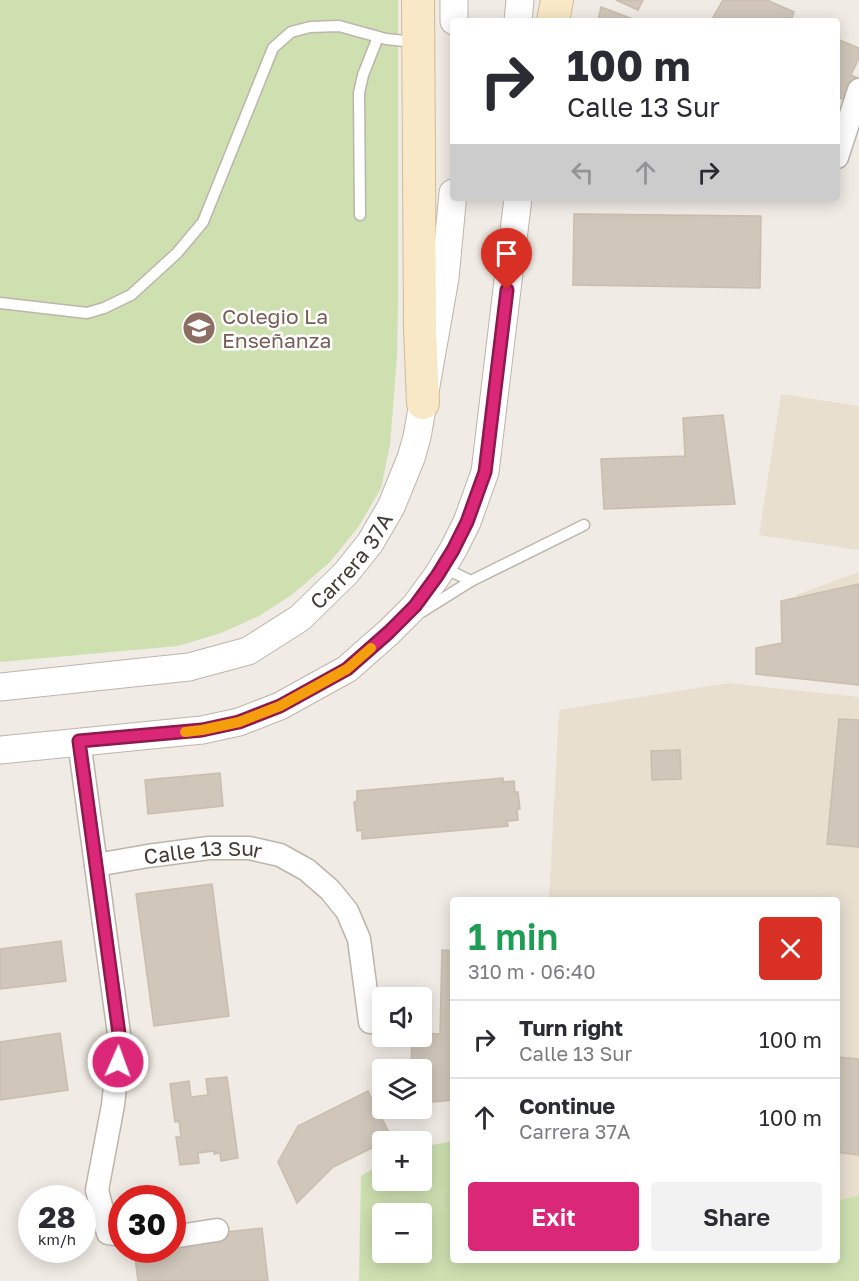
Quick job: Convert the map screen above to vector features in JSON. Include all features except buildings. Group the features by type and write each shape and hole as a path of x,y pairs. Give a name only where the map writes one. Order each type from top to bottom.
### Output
{"main road":[{"path":"418,0 420,330 423,403"},
{"path":"554,18 557,0"}],"street":[{"path":"454,0 454,18"},
{"path":"518,18 520,0"},
{"path":"842,121 859,90"},
{"name":"Carrera 37A","path":"0,687 189,668 248,651 300,618 346,573 370,543 391,507 417,437 445,278 452,201"},
{"path":"0,750 202,730 239,722 280,706 347,669 415,606 453,550 467,522 485,472 518,201"},
{"path":"79,741 120,1041 113,1105 97,1190 108,1233"},
{"name":"Calle 13 Sur","path":"96,865 209,848 249,848 280,855 307,870 330,890 347,911 359,939 370,1022"},
{"path":"186,1235 217,1230"}],"lane":[{"path":"0,303 87,313 131,296 177,253 203,222 273,48 291,32 310,27 339,26 378,36 418,42"},
{"path":"360,214 359,93 363,75 378,36"},
{"path":"389,632 471,580 584,525"},
{"path":"442,567 471,580"}],"shaded area":[{"path":"781,394 859,406 859,550 759,535"},
{"path":"859,572 859,621 796,595"},
{"path":"728,683 859,697 859,1195 840,1200 840,897 549,897 559,710"}],"green space":[{"name":"Colegio La Enseñanza","path":"0,0 398,0 397,355 390,445 381,488 359,526 330,562 293,594 259,616 221,633 178,646 0,662"},
{"path":"450,1142 450,1263 840,1263 840,1200 859,1195 859,1281 359,1281 361,1176 372,1170 372,1191 432,1191 432,1145"}],"slow traffic":[{"path":"185,732 239,722 280,706 347,669 371,648"}],"place":[{"name":"Colegio La Enseñanza","path":"199,328"}],"route":[{"path":"118,1062 120,1041 79,741 202,730 239,722 280,706 347,669 415,606 453,550 467,522 485,472 507,290"}]}
